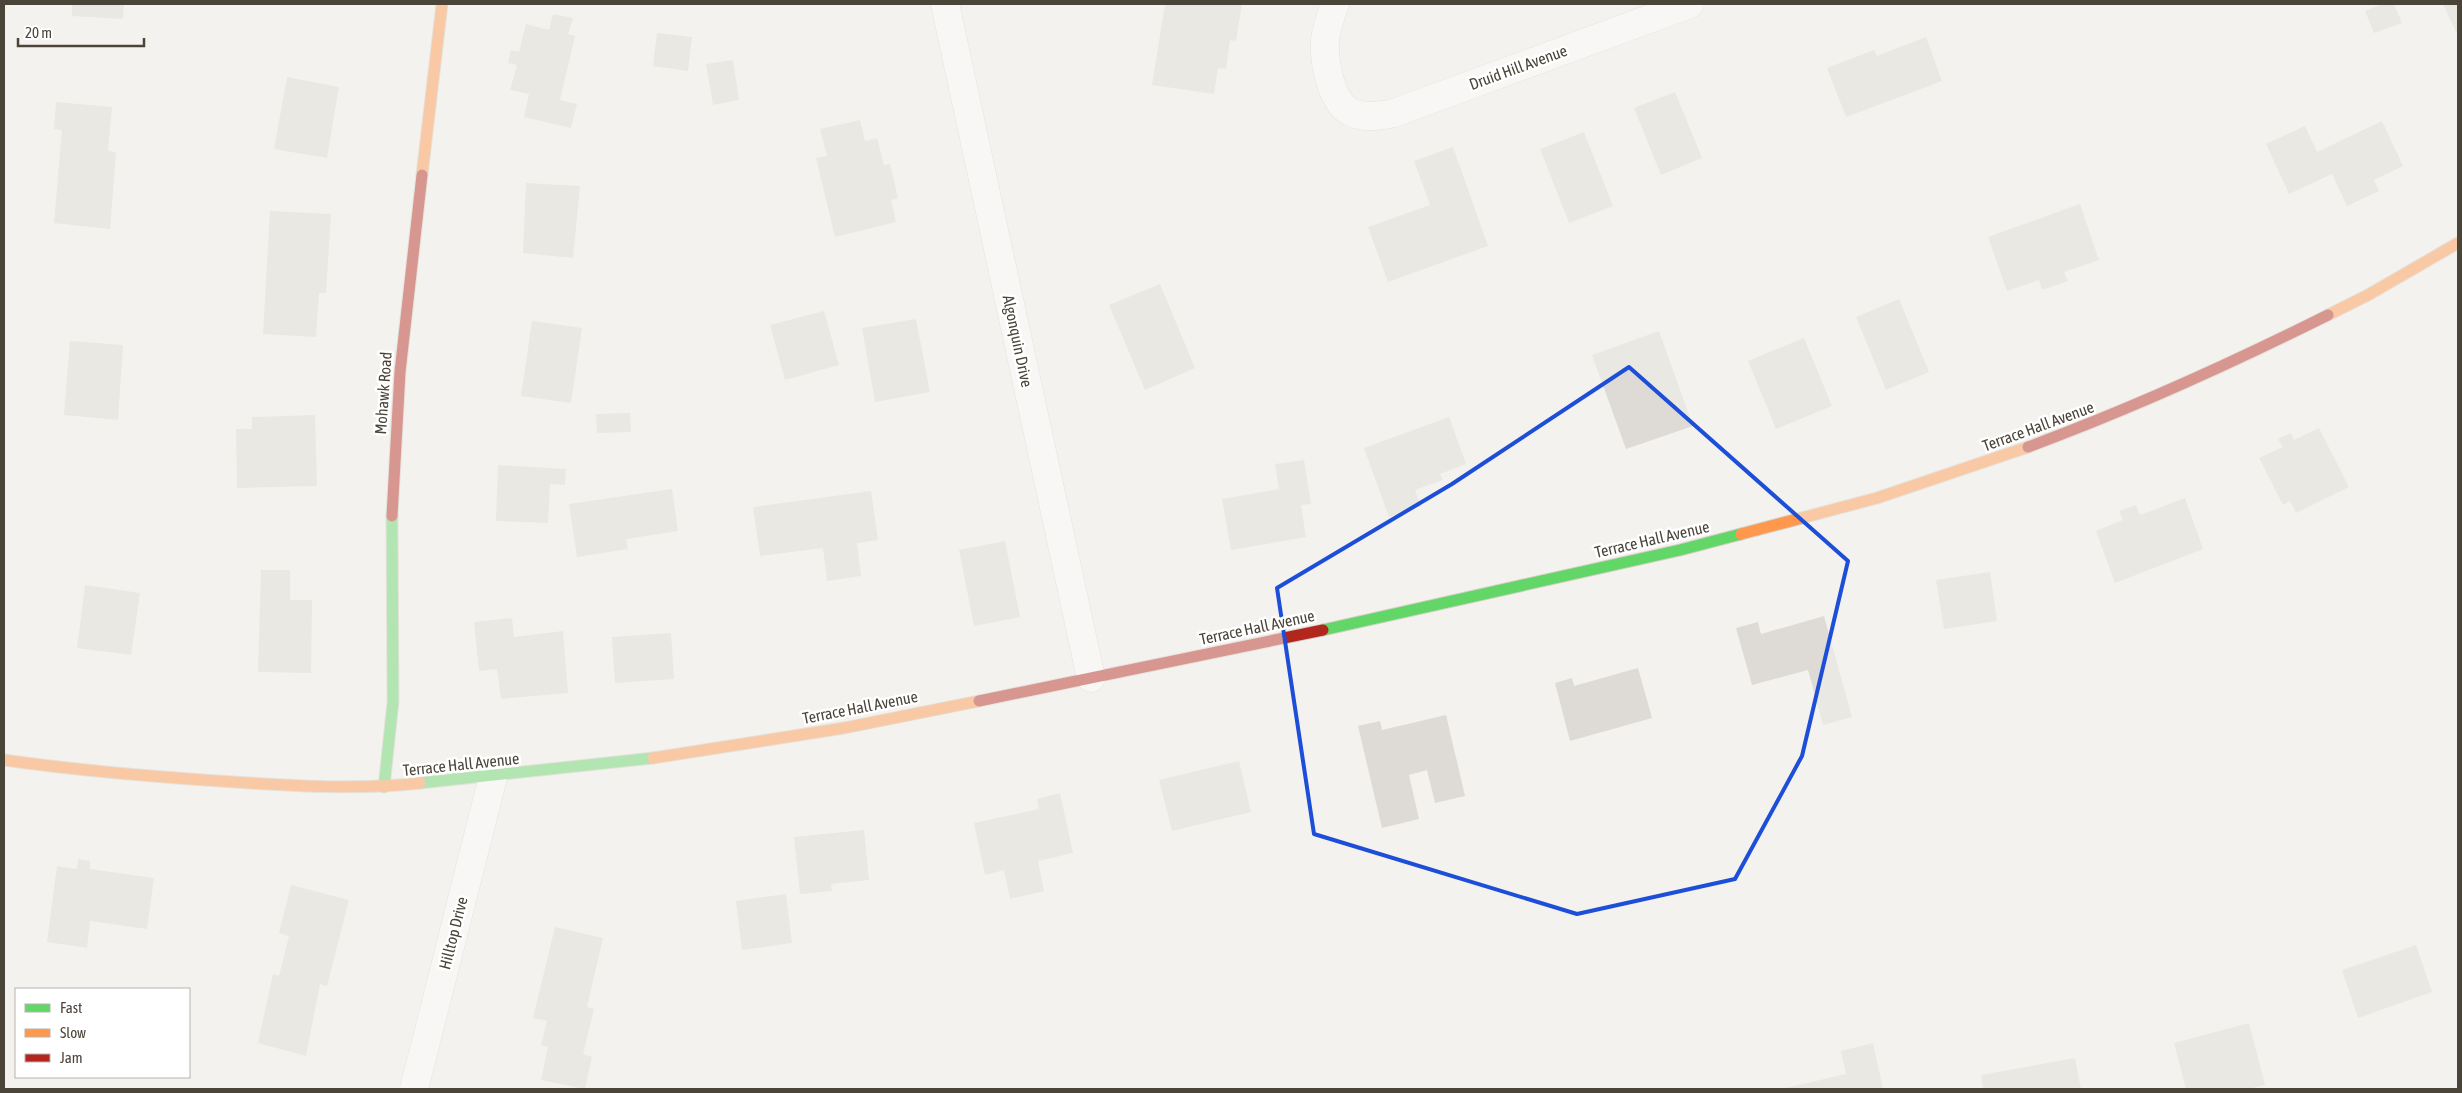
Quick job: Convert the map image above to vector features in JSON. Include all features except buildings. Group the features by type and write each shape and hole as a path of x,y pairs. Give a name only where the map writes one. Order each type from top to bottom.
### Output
{"main road":[{"name":"Mohawk Road","path":"384,787 392,702 392,519 400,372 442,4"},
{"name":"Terrace Hall Avenue","path":"4,760 77,770 268,784 384,787 493,778 620,763 844,728 1244,648 1671,552 1877,498 1984,463 2118,414 2251,354 2368,295 2458,243"}],"street":[{"name":"Algonquin Drive","path":"945,4 1091,678"},
{"name":"Druid Hill Avenue","path":"1335,4 1325,41 1332,90 1344,108 1351,112 1372,117 1394,113 1690,4"},
{"name":"Hilltop Drive","path":"414,1089 493,778"}],"highlighted area":[{"path":"1629,367 1848,561 1802,756 1735,879 1577,914 1314,834 1277,588 1452,484"}],"traffic: fast":[{"path":"384,787 393,702 392,516"},
{"path":"1323,630 1680,550 1741,534"},
{"path":"420,783 653,758"}],"traffic: slow":[{"path":"422,175 442,4"},
{"path":"2328,315 2368,295 2458,243"},
{"path":"1741,534 1877,498 2028,447"},
{"path":"653,758 844,728 979,701"},
{"path":"4,760 119,773 281,785 351,787 420,783"}],"traffic: jam":[{"path":"392,516 400,372 422,175"},
{"path":"2028,447 2180,385 2328,315"},
{"path":"979,701 1323,630"}]}
